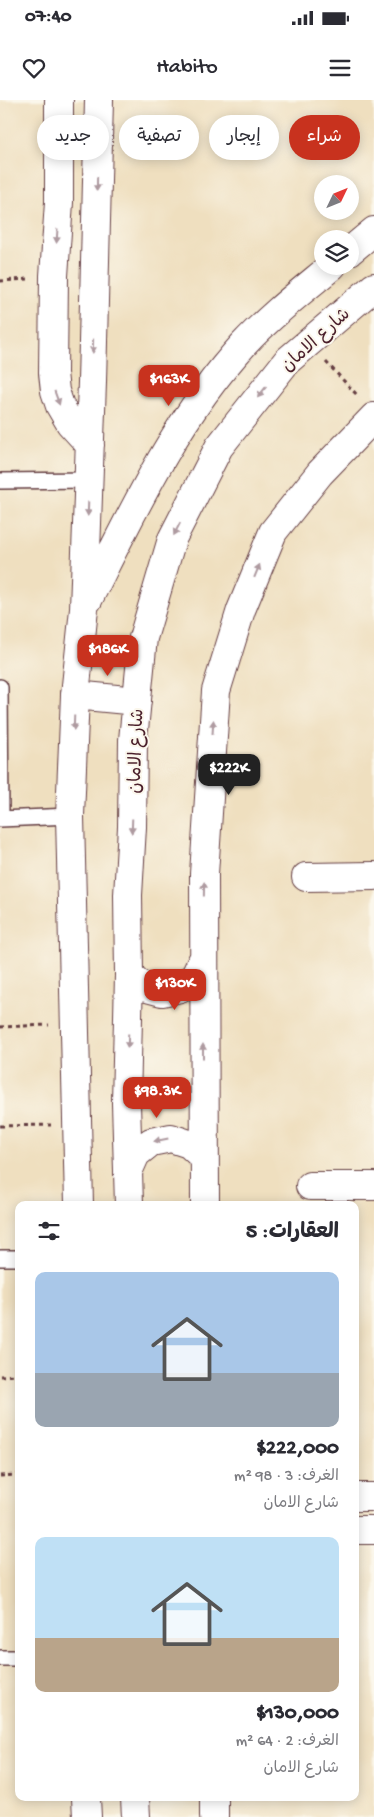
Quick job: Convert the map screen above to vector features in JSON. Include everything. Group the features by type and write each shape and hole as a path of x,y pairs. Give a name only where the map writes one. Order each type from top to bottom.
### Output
{"street":[{"path":"60,100 59,202 54,276 53,373 55,391 60,406 70,423 90,445"},
{"path":"79,1201 70,816 76,695 84,609 99,100"},
{"path":"359,244 374,231"},
{"path":"84,609 158,466 196,403 244,344 273,316 321,275"},
{"name":"شارع الامان","path":"129,1201 126,1103 130,975 128,895 132,827 133,740 143,638 172,539 219,446 287,361 374,287"},
{"path":"205,1201 204,874 216,692 238,619 273,532 320,473 367,408"},
{"path":"76,695 137,701"},
{"path":"306,877 374,876"},
{"path":"130,975 143,987 162,992 180,988 188,982 195,976 203,960"},
{"path":"128,1172 136,1154 152,1142 171,1138 189,1144 204,1157"},
{"path":"310,1186 374,1186"},
{"path":"359,1497 374,1496"},
{"path":"359,1530 374,1530"},
{"path":"86,1801 87,1817"},
{"path":"135,1801 136,1817"},
{"path":"214,1801 214,1817"}],"lane":[{"path":"0,481 89,480"},
{"path":"0,687 0,819 70,816"},
{"path":"0,1258 15,1258"},
{"path":"0,1658 15,1658"}],"path":[{"path":"308,344 367,408"},
{"path":"0,1027 75,1025"},
{"path":"0,1126 77,1125"},
{"path":"0,1376 15,1376"},
{"path":"0,1476 15,1475"}]}
